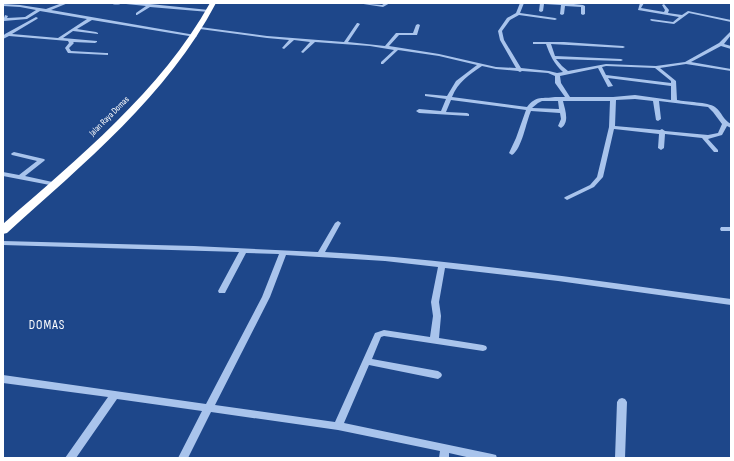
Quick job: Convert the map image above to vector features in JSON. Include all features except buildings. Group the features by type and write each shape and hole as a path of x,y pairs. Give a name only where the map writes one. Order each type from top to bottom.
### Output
{"highway":[{"name":"Jalan Raya Domas","path":"3,230 55,184 158,82 197,32 211,7"}],"street":[{"path":"46,10 66,3"},
{"path":"113,3 120,3"},
{"path":"126,3 157,6 211,7"},
{"path":"157,6 161,3"},
{"path":"359,3 383,6 388,3"},
{"path":"518,14 522,3"},
{"path":"541,11 544,3 563,4 584,6 583,14"},
{"path":"634,15 642,3"},
{"path":"6,4 91,18 197,32 314,40 386,47 397,50 439,55 481,65 549,72 556,75 599,66 628,65 656,67 686,63 731,70"},
{"path":"562,14 563,4"},
{"path":"137,14 150,5"},
{"path":"664,5 667,10 666,14"},
{"path":"4,19 26,18 40,9"},
{"path":"639,9 682,16"},
{"path":"652,20 673,23 688,12 731,21"},
{"path":"520,70 500,35 506,21 518,14 531,15 552,20"},
{"path":"529,21 531,15"},
{"path":"5,37 36,18"},
{"path":"59,39 91,18"},
{"path":"345,43 358,24"},
{"path":"386,47 398,34 415,34 418,25"},
{"path":"72,30 96,32"},
{"path":"686,63 721,44 730,35"},
{"path":"5,37 49,38 95,42"},
{"path":"41,43 49,38"},
{"path":"284,48 293,39"},
{"path":"303,52 314,40"},
{"path":"70,41 72,43 67,48 70,52 106,54"},
{"path":"535,43 564,43 623,47"},
{"path":"548,43 553,57 560,67 567,73"},
{"path":"721,44 731,48"},
{"path":"383,63 397,50"},
{"path":"553,57 622,60 628,65"},
{"path":"443,113 453,85 481,65"},
{"path":"599,66 610,86"},
{"path":"656,67 671,78 674,85 674,102"},
{"path":"556,75 558,84 568,98"},
{"path":"604,76 674,85"},
{"path":"428,95 529,109 562,111"},
{"path":"512,153 529,109 536,100 560,98 613,99 635,97 674,102 714,108 728,125 720,134 703,136 612,127"},
{"path":"560,98 564,119 561,126"},
{"path":"567,198 592,186 600,177 612,127 613,99"},
{"path":"656,100 658,119"},
{"path":"419,111 467,115"},
{"path":"661,148 662,131"},
{"path":"703,136 716,151"},
{"path":"14,154 42,160 20,177"},
{"path":"3,174 55,184"},
{"path":"320,255 338,223"},
{"path":"3,243 320,255 442,265 731,302"},
{"path":"222,291 243,251"},
{"path":"183,458 266,297 282,253"},
{"path":"434,341 437,316 435,302 442,265"},
{"path":"338,426 378,335 384,333 482,348"},
{"path":"366,361 438,375"},
{"path":"3,379 338,426 444,453 492,458"},
{"path":"70,458 114,394"},
{"path":"620,458 622,402"}],"district":[{"name":"DOMAS","path":"47,324"}]}
